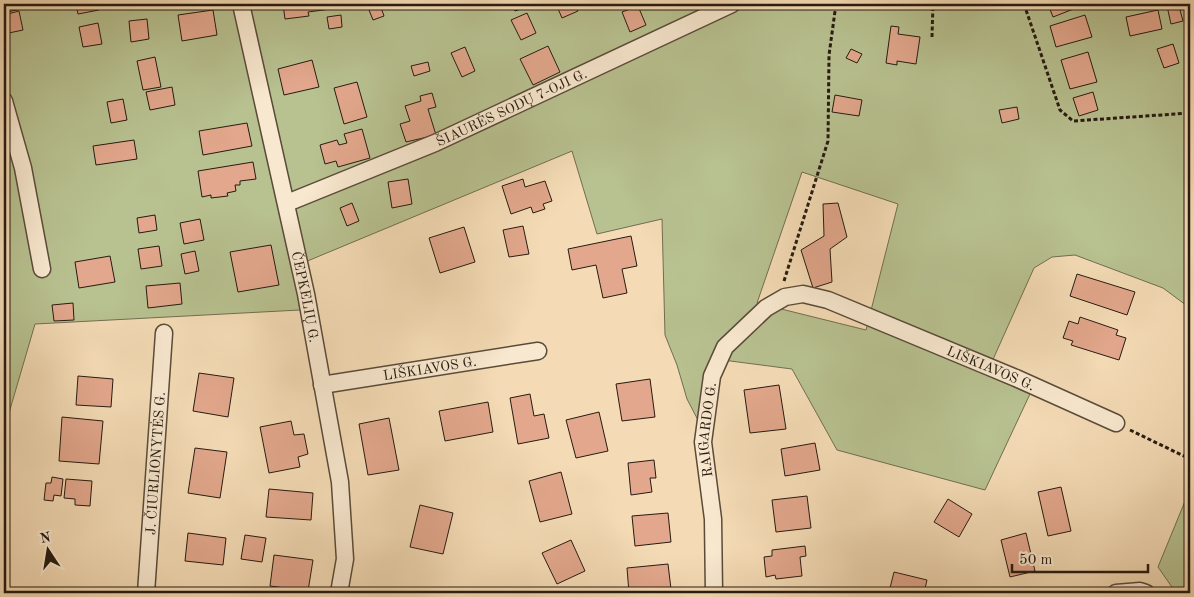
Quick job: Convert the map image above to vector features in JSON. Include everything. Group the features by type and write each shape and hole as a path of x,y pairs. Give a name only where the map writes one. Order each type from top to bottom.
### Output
{"street":[{"name":"ČEPKELIŲ G.","path":"241,4 287,203 340,482 345,559 339,593"},
{"name":"ŠIAURĖS SODŲ 7-OJI G.","path":"287,203 435,143 732,4"},
{"path":"4,101 23,168 42,269"},
{"name":"LIŠKIAVOS G.","path":"785,297 803,294 828,300 1016,378 1116,424"},
{"name":"RAIGARDO G.","path":"714,593 713,519 703,442 712,376 725,347 766,308 785,297"},
{"name":"J. ČIURLIONYTĖS G.","path":"146,593 164,333"},
{"name":"LIŠKIAVOS G.","path":"322,384 538,351"},
{"path":"1116,593 1140,591 1146,593"}],"path":[{"path":"785,297 784,278 828,140 829,55 836,4"},
{"path":"932,37 933,4"},
{"path":"1024,4 1060,110 1073,121 1190,113"},
{"path":"1116,424 1190,459"}],"green space":[{"path":"4,4 1190,4 1190,308 1163,288 1075,255 1052,257 1034,268 986,375 1030,394 985,490 837,450 792,369 715,359 699,422 687,399 677,365 665,335 662,219 597,234 572,151 293,267 300,310 35,324 4,430","holes":["802,172 898,204 866,330 757,303"]},
{"path":"1190,489 1190,593 1176,593 1158,567"}],"building":[{"path":"5,4 40,4 41,5 7,12"},
{"path":"76,4 98,4 99,10 78,14"},
{"path":"283,4 330,4 331,9 308,12 309,16 285,19"},
{"path":"512,4 537,4 515,11"},
{"path":"556,4 575,4 578,11 562,18"},
{"path":"1048,4 1075,4 1076,8 1053,17"},
{"path":"1172,4 1190,4 1190,8 1180,10 1183,21 1171,24 1167,6"},
{"path":"380,5 384,16 373,20 369,10"},
{"path":"638,6 646,25 630,32 622,12"},
{"path":"213,10 217,35 182,41 178,15"},
{"path":"1158,10 1162,29 1130,36 1126,17"},
{"path":"19,11 23,30 4,34 4,15"},
{"path":"527,13 536,33 521,40 511,20"},
{"path":"341,15 342,27 329,29 327,17"},
{"path":"1085,15 1092,37 1056,47 1050,26"},
{"path":"147,19 149,39 131,42 129,21"},
{"path":"98,23 102,44 83,47 79,27"},
{"path":"891,26 899,27 898,34 920,37 916,64 897,61 897,65 886,63"},
{"path":"1173,44 1179,63 1164,68 1157,49"},
{"path":"548,46 560,72 533,85 520,59"},
{"path":"465,47 475,71 462,77 451,53"},
{"path":"851,49 862,54 857,63 846,58"},
{"path":"1088,52 1097,82 1070,89 1061,60"},
{"path":"155,57 161,87 143,90 137,61"},
{"path":"312,60 319,87 284,95 278,69"},
{"path":"428,62 430,71 414,76 411,66"},
{"path":"357,82 367,117 344,124 334,88"},
{"path":"172,87 175,105 150,110 146,92"},
{"path":"1093,92 1098,110 1079,116 1073,98"},
{"path":"432,93 436,107 428,109 436,135 406,142 400,124 410,121 405,106 421,101 420,96"},
{"path":"835,95 862,100 859,116 832,112"},
{"path":"123,99 127,120 111,123 107,102"},
{"path":"1017,107 1019,119 1002,123 999,110"},
{"path":"247,123 252,146 203,155 199,131"},
{"path":"362,129 370,158 338,167 336,161 325,164 320,145 337,140 339,145 347,143 344,134"},
{"path":"134,140 137,159 96,165 93,146"},
{"path":"253,162 256,179 240,181 240,185 235,185 236,191 227,193 228,196 211,198 211,195 202,197 198,171"},
{"path":"408,179 412,204 392,208 388,182"},
{"path":"523,179 525,187 545,181 552,201 543,204 545,209 533,213 531,207 511,214 502,186"},
{"path":"352,203 359,221 347,226 340,208"},
{"path":"838,203 847,237 830,249 832,282 813,288 801,250 824,236 823,204"},
{"path":"155,215 157,230 139,233 137,218"},
{"path":"200,219 204,240 184,244 180,223"},
{"path":"523,226 529,254 509,257 503,230"},
{"path":"464,227 475,262 440,273 429,238"},
{"path":"631,236 637,266 622,269 627,293 603,298 596,265 572,270 568,249"},
{"path":"271,245 279,285 238,292 230,252"},
{"path":"159,246 162,266 141,269 138,249"},
{"path":"195,251 199,271 185,274 181,254"},
{"path":"110,256 115,282 79,288 75,262"},
{"path":"1077,274 1135,292 1127,315 1070,296"},
{"path":"180,283 182,304 148,308 146,286"},
{"path":"73,303 74,320 54,321 52,305"},
{"path":"1080,317 1118,330 1116,335 1126,338 1119,360 1071,345 1073,341 1063,338 1069,321 1078,324"},
{"path":"199,373 234,378 228,417 193,411"},
{"path":"78,376 113,379 111,407 76,405"},
{"path":"650,379 655,417 622,421 616,384"},
{"path":"779,385 786,429 750,433 744,390"},
{"path":"530,394 534,416 544,414 549,438 518,444 510,398"},
{"path":"488,402 493,432 445,441 439,411"},
{"path":"599,412 608,451 576,458 566,420"},
{"path":"62,417 103,421 99,464 59,461"},
{"path":"389,418 399,470 368,475 359,424"},
{"path":"291,421 294,435 304,434 308,454 298,457 300,467 269,473 260,427"},
{"path":"815,443 820,470 785,476 781,449"},
{"path":"195,448 227,452 220,498 188,493"},
{"path":"654,460 656,478 650,478 652,492 631,495 628,463"},
{"path":"561,472 572,514 540,522 529,481"},
{"path":"52,477 63,479 61,496 54,495 53,501 44,500 46,483 51,483"},
{"path":"66,479 92,481 90,506 75,505 75,499 64,498"},
{"path":"1061,487 1071,531 1048,536 1038,492"},
{"path":"269,489 313,493 311,520 266,517"},
{"path":"807,496 811,528 776,532 772,500"},
{"path":"948,499 972,514 959,537 934,522"},
{"path":"420,505 453,513 443,554 410,547"},
{"path":"668,513 671,542 635,546 632,516"},
{"path":"188,533 226,538 223,565 185,561"},
{"path":"1026,533 1035,571 1010,577 1001,540"},
{"path":"245,535 266,538 262,562 241,559"},
{"path":"571,540 585,571 557,584 542,553"},
{"path":"805,546 806,556 800,557 802,576 776,579 775,575 766,577 764,557 772,556 772,550"},
{"path":"274,555 313,560 308,591 270,586"},
{"path":"668,564 671,589 657,590 657,593 629,593 627,568"},
{"path":"894,572 927,580 924,593 889,592"}]}
